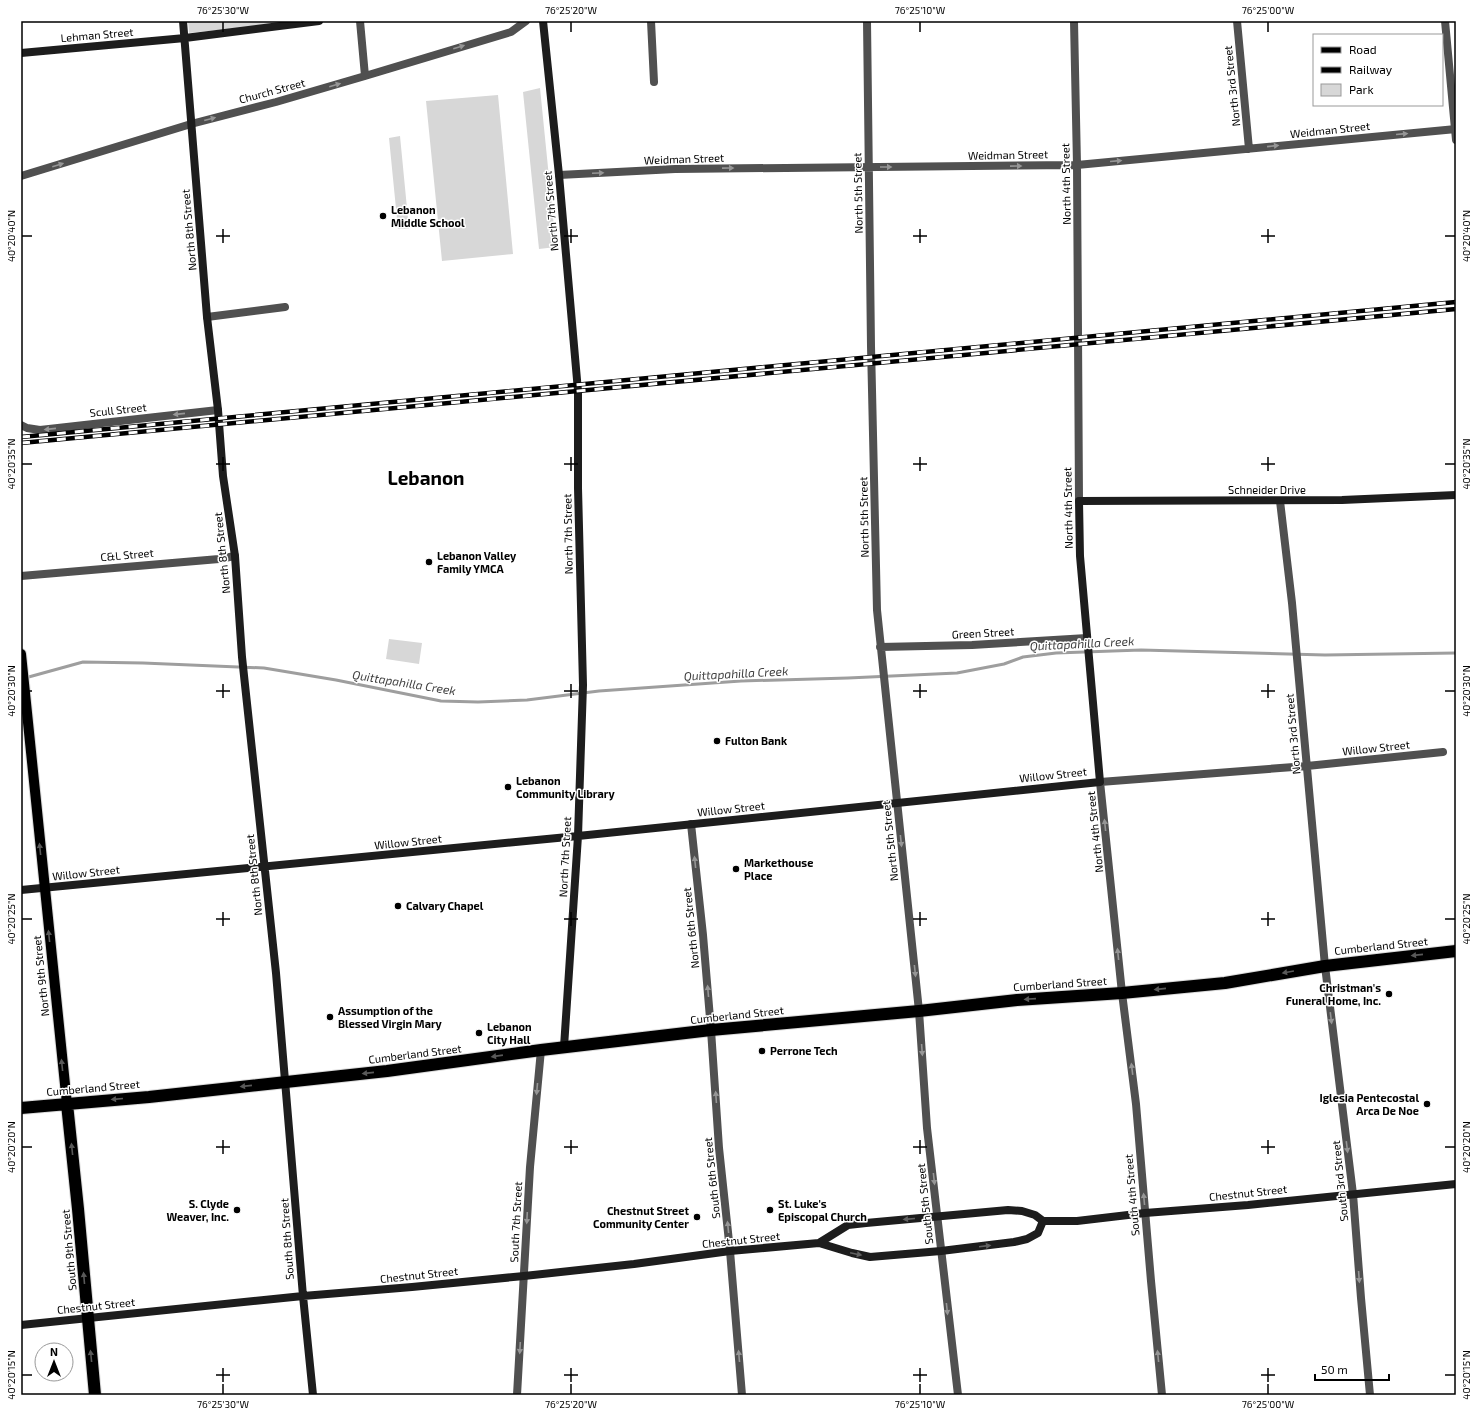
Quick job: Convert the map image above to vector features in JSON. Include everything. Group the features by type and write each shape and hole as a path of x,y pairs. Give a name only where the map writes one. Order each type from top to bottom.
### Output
{"highway":[{"name":"Cumberland Street","path":"21,1108 387,1071 540,1050 711,1030 919,1011 1017,1000 1122,993 1225,983 1325,966 1456,951"},
{"name":"South 9th Street","path":"66,1104 78,1209 95,1395"}],"main road":[{"name":"North 9th Street","path":"22,658 66,1104"}],"street":[{"name":"North 8th Street","path":"183,21 207,317 224,478 235,556 242,657 276,973 285,1082"},
{"name":"Lehman Street","path":"21,53 185,38 319,21"},
{"path":"360,21 365,76"},
{"name":"Church Street","path":"21,176 191,124 276,102 511,32 526,21"},
{"name":"North 7th Street","path":"543,21 559,175 578,391 578,488 583,686 578,836 564,1047"},
{"path":"651,21 654,82"},
{"name":"North 5th Street","path":"867,21 871,356 877,610 919,1011"},
{"name":"North 4th Street","path":"1074,21 1077,165 1078,500 1080,556 1100,782 1122,993"},
{"name":"North 3rd Street","path":"1237,21 1249,149"},
{"path":"1444,21 1456,140"},
{"name":"Weidman Street","path":"559,175 675,169 1077,165 1455,129"},
{"path":"207,317 285,307"},
{"name":"Scull Street","path":"21,425 27,428 40,430 218,410"},
{"name":"Schneider Drive","path":"1078,500 1280,501 1350,500 1456,495"},
{"name":"North 3rd Street","path":"1280,501 1296,644 1325,966"},
{"name":"C&L Street","path":"21,576 219,559 235,556"},
{"name":"Green Street","path":"880,647 1087,642"},
{"name":"Willow Street","path":"21,890 578,836 1100,782 1307,766 1442,752"},
{"name":"North 6th Street","path":"691,824 703,935 711,1030"},
{"name":"South 3rd Street","path":"1325,966 1353,1194 1370,1395"},
{"name":"South 4th Street","path":"1122,993 1136,1104 1162,1395"},
{"name":"South 5th Street","path":"919,1011 927,1128 950,1339 958,1395"},
{"name":"South 6th Street","path":"711,1030 719,1148 730,1251 742,1395"},
{"name":"South 7th Street","path":"517,1395 530,1167 540,1050"},
{"name":"South 8th Street","path":"285,1082 302,1296 313,1395"},
{"name":"Chestnut Street","path":"819,1243 848,1225 937,1216 1008,1210 1022,1211 1035,1215 1043,1221 1077,1221 1145,1213 1248,1205 1456,1184"},
{"name":"Chestnut Street","path":"21,1325 302,1296 524,1276 634,1264 730,1251 819,1243 852,1254 870,1257 941,1251 1027,1239 1038,1233 1043,1221"}],"green space":[{"path":"188,21 302,21 189,33"},
{"path":"540,88 556,247 539,249 523,92"},
{"path":"498,95 513,254 442,261 426,101"},
{"path":"400,136 409,229 398,229 389,138"},
{"path":"389,639 422,643 419,664 386,659"}],"waterway":[{"name":"Quittapahilla Creek","path":"25,678 83,662 264,668 336,680 441,701 478,702 527,700 599,691 741,681 957,673 1004,664 1023,657 1056,653 1141,650 1325,655 1456,653"}],"railway":[{"path":"21,437 1456,302"},
{"path":"21,443 1456,309"}],"place":[{"name":"Lebanon Middle School","path":"383,216"},
{"name":"Lebanon Valley Family YMCA","path":"429,562"},
{"name":"Fulton Bank","path":"717,741"},
{"name":"Lebanon Community Library","path":"508,787"},
{"name":"Markethouse Place","path":"736,869"},
{"name":"Calvary Chapel","path":"398,906"},
{"name":"Christman's Funeral Home, Inc.","path":"1389,994"},
{"name":"Assumption of the Blessed Virgin Mary","path":"330,1017"},
{"name":"Lebanon City Hall","path":"479,1033"},
{"name":"Perrone Tech","path":"762,1051"},
{"name":"Iglesia Pentecostal Arca De Noe","path":"1427,1104"},
{"name":"S. Clyde Weaver, Inc.","path":"237,1210"},
{"name":"St. Luke's Episcopal Church","path":"770,1210"},
{"name":"Chestnut Street Community Center","path":"697,1217"}],"district":[{"name":"Lebanon","path":"426,478"}]}
